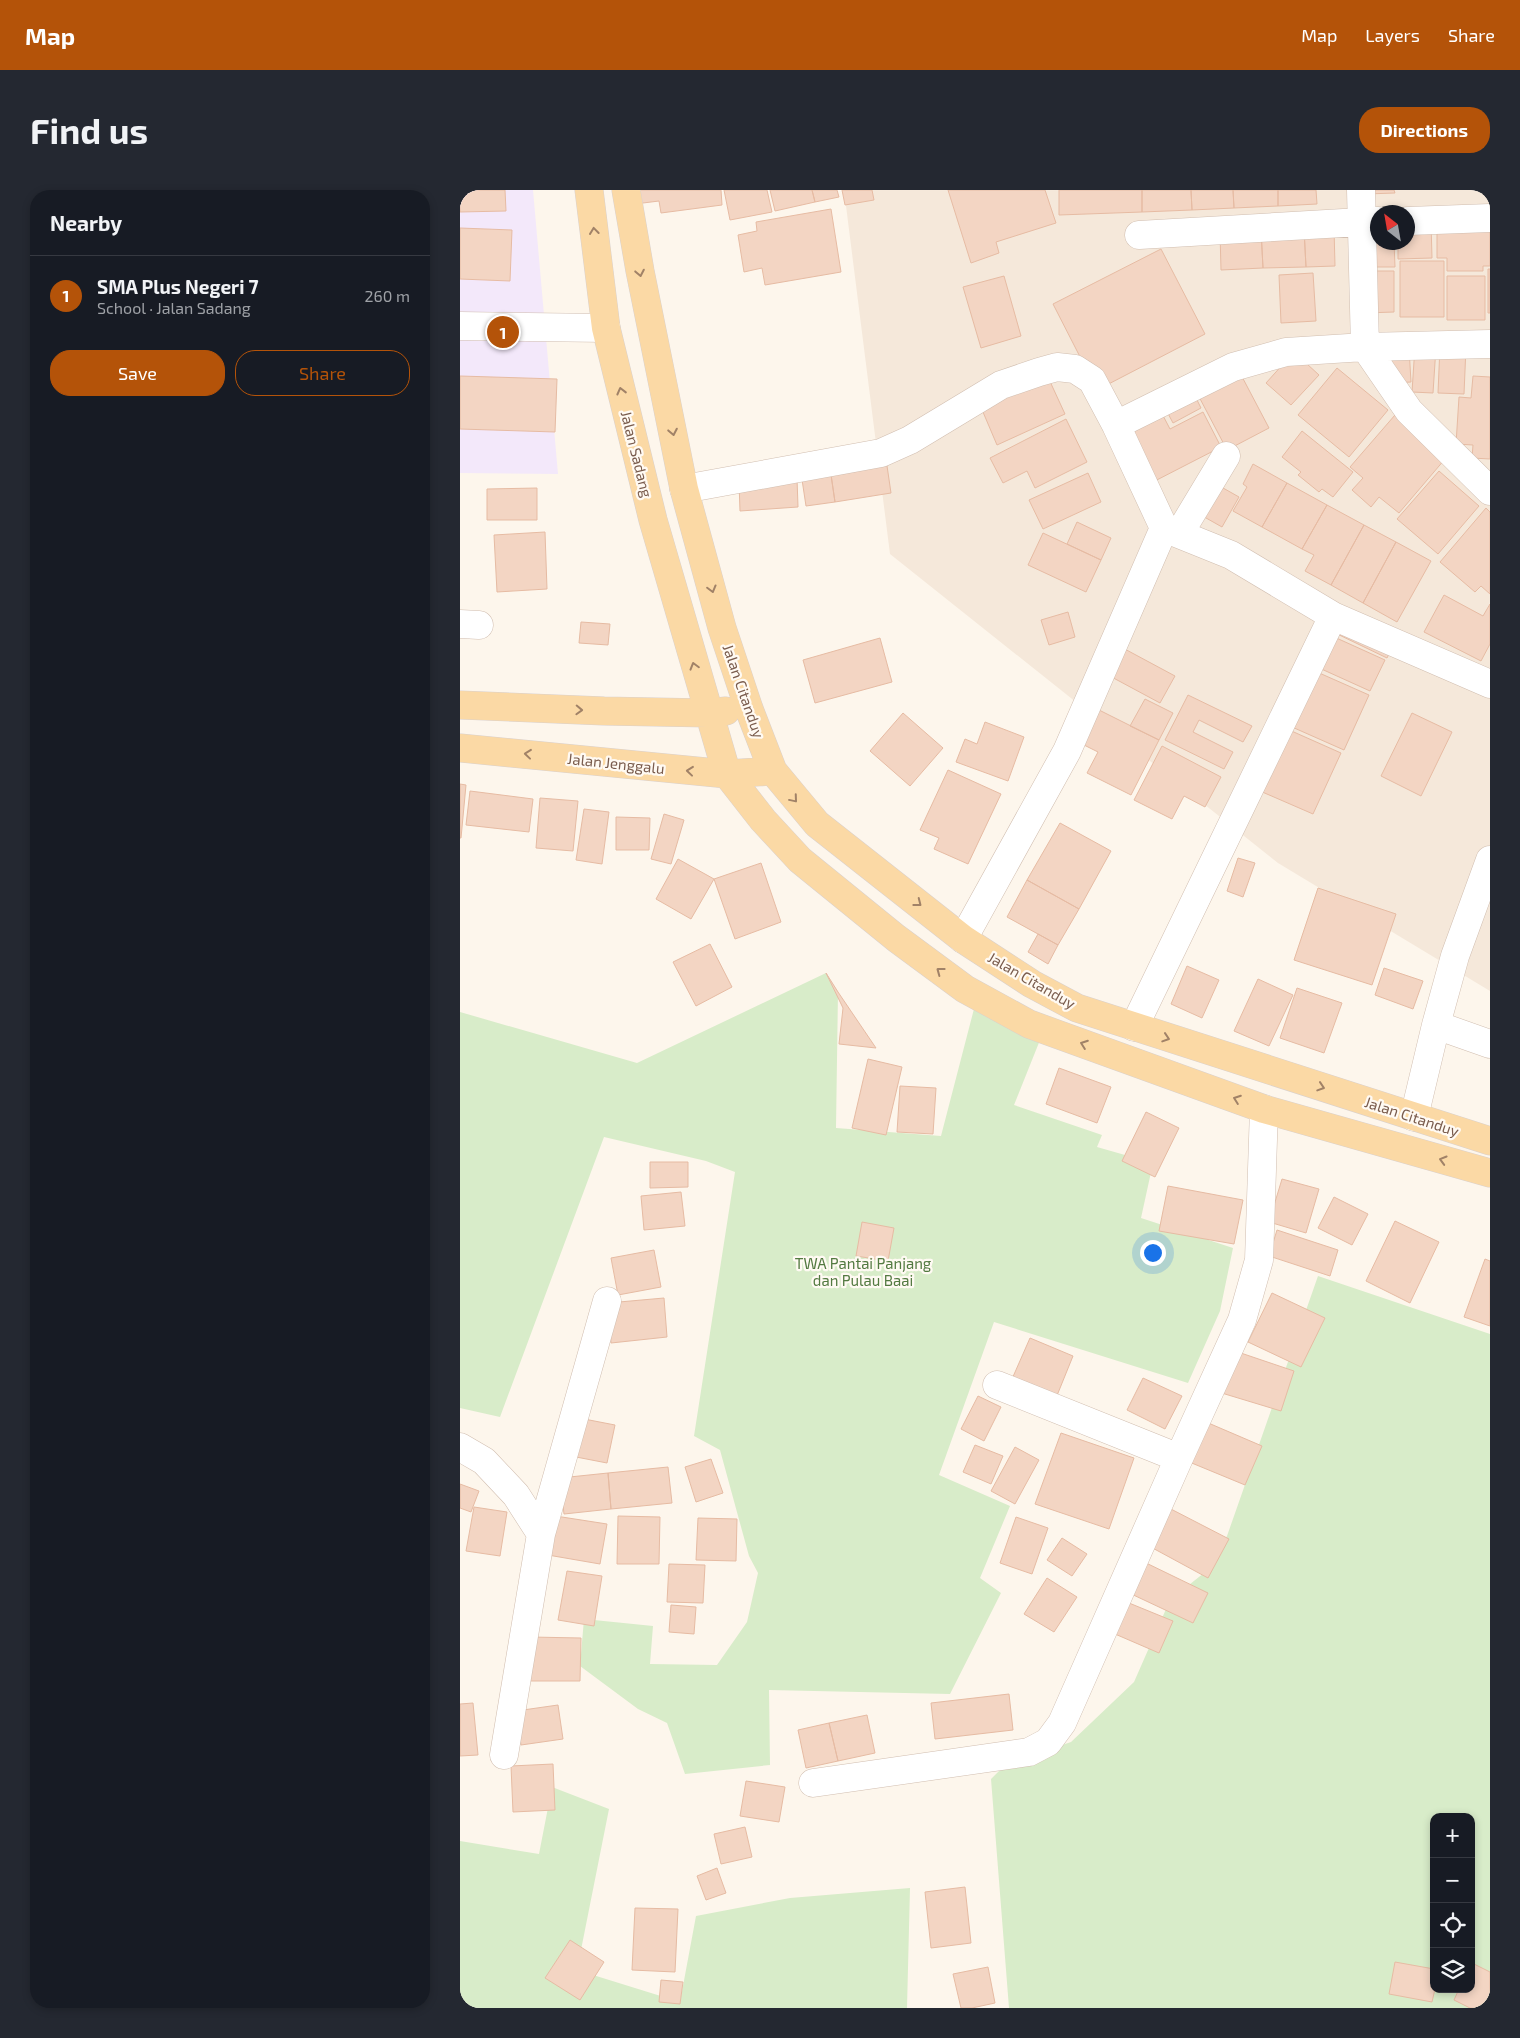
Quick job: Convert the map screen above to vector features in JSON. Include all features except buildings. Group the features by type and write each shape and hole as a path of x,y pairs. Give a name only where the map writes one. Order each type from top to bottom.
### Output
{"main road":[{"name":"Jalan Sadang","path":"588,190 606,328 653,520 708,713"},
{"name":"Jalan Citanduy","path":"626,190 640,271 684,489 722,628 749,709 773,771 817,824 963,939 1032,984 1077,1008 1490,1141"},
{"path":"460,705 708,713 749,709"},
{"path":"708,713 727,774 763,820 800,860 896,938 966,990 1029,1024 1264,1109 1490,1173"},
{"name":"Jalan Jenggalu","path":"460,748 727,774 773,771"}],"street":[{"path":"1361,190 1369,222 1365,347 1409,411 1490,491"},
{"path":"1415,221 1490,218"},
{"path":"1139,235 1369,222"},
{"path":"460,326 606,328"},
{"path":"1116,425 1233,367 1286,352 1365,347 1490,344"},
{"path":"684,489 881,453 910,440 1001,385 1057,367 1075,369 1092,380 1171,531 1231,555 1333,616 1490,684"},
{"path":"963,939 1067,751 1171,531 1226,456"},
{"path":"1134,1027 1333,616"},
{"path":"1414,1117 1455,956 1490,860"},
{"path":"1436,1025 1490,1044"},
{"path":"812,1783 1028,1752 1048,1742 1062,1723 1242,1320 1259,1260 1264,1109"},
{"path":"504,1755 541,1534 607,1301"},
{"path":"996,1385 1179,1458"},
{"path":"460,1447 484,1461 516,1494 541,1534"}],"shaded area":[{"path":"460,190 533,190 558,474 460,473"},
{"path":"844,190 1490,190 1490,991 1278,863 890,554"}],"green space":[{"name":"TWA Pantai Panjang dan Pulau Baai","path":"826,973 838,992 836,1128 941,1136 975,1005 1040,1040 1014,1105 1102,1135 1097,1147 1153,1163 1141,1218 1233,1248 1220,1311 1188,1383 994,1322 939,1475 1010,1506 980,1578 1001,1593 950,1694 769,1690 770,1765 685,1774 667,1723 638,1709 580,1666 584,1619 653,1626 650,1664 717,1665 747,1622 758,1573 749,1556 720,1450 694,1436 735,1172 706,1161 604,1137 500,1417 460,1408 460,1012 637,1063"},
{"path":"1318,1276 1490,1334 1490,2008 1009,2008 991,1779 1006,1764 1071,1742 1134,1682 1170,1600 1209,1569 1227,1536"},
{"path":"552,1787 609,1809 577,1970 680,2002 696,1916 790,1898 910,1888 907,2008 460,2008 460,1841 539,1854"}],"place":[{"name":"SMA Plus Negeri 7","path":"503,332"}]}
